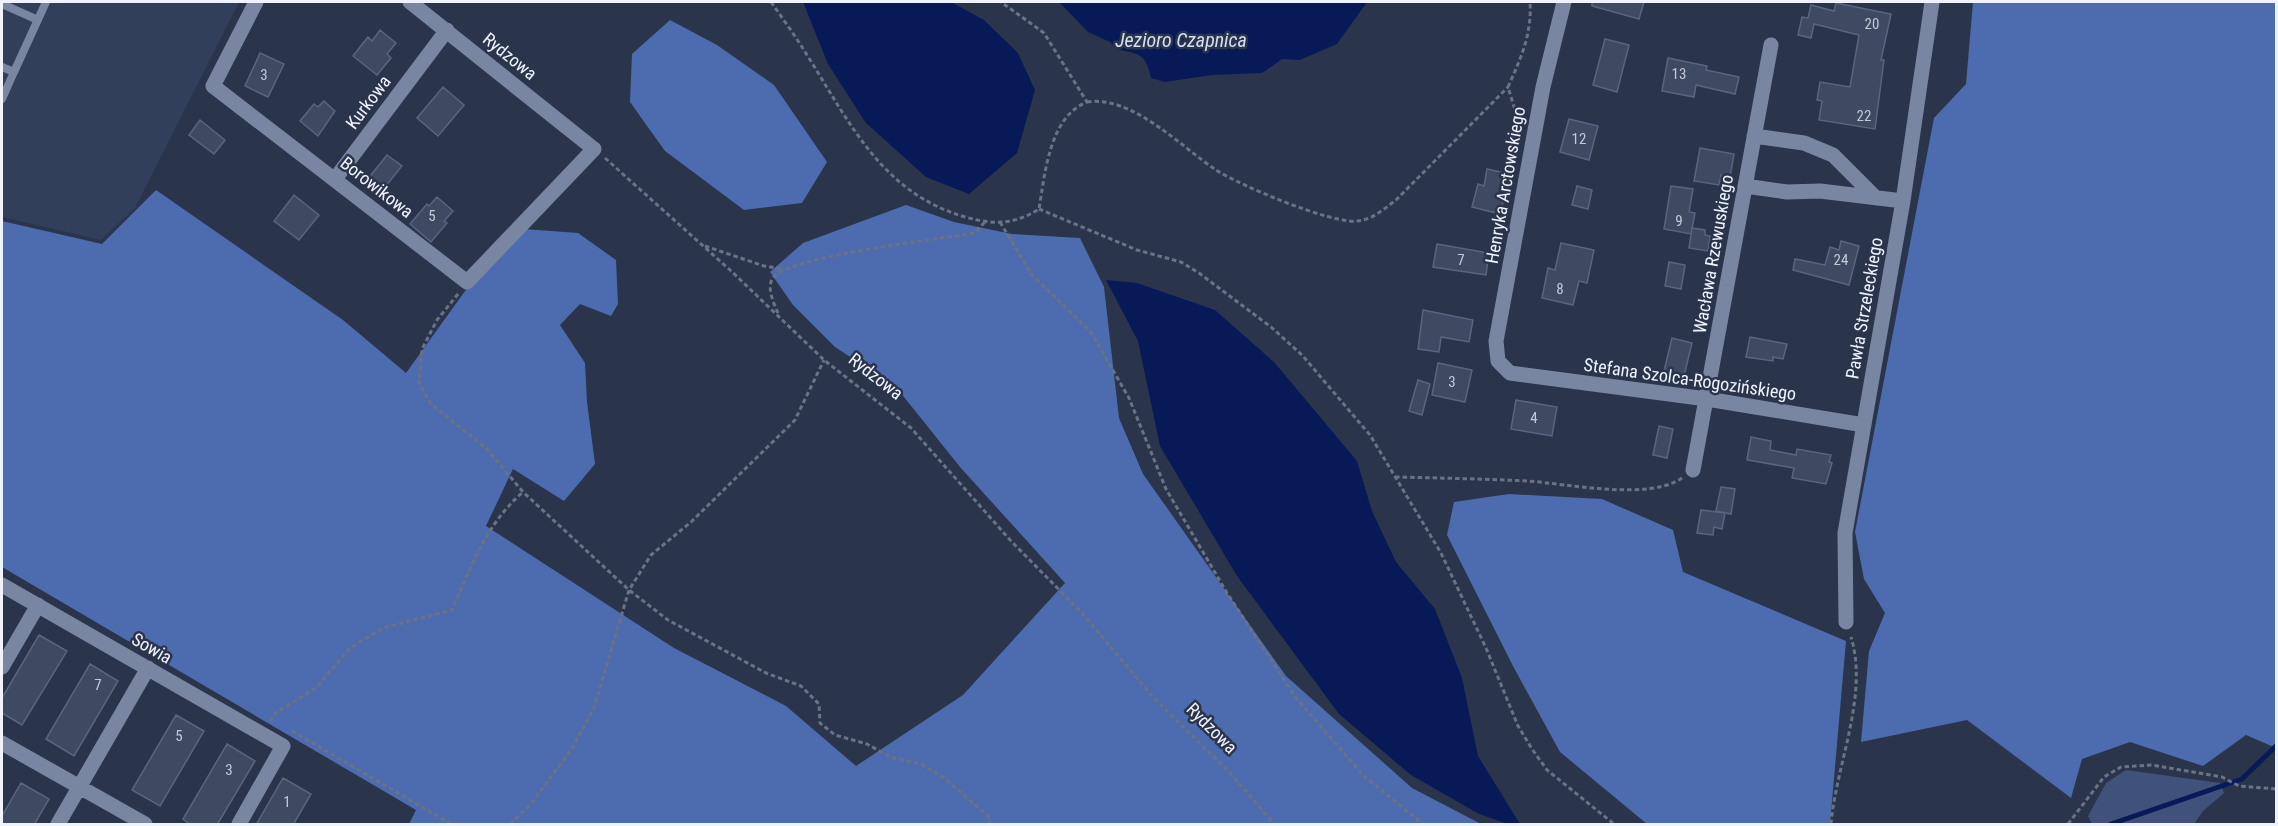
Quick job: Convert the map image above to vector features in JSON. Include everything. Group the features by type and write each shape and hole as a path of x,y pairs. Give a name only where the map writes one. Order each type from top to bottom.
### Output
{"street":[{"name":"Borowikowa","path":"256,2 213,86 467,282"},
{"name":"Rydzowa","path":"410,2 594,149"},
{"name":"Henryka Arctowskiego","path":"1510,373 1498,361 1496,341 1531,145 1564,2"},
{"name":"Pawła Strzeleckiego","path":"1845,622 1845,533 1903,201 1932,2"},
{"name":"Kurkowa","path":"335,179 447,30"},
{"name":"Wacława Rzewuskiego","path":"1694,470 1771,45"},
{"path":"1754,136 1804,144 1833,155 1876,198"},
{"path":"467,282 594,149"},
{"path":"1745,186 1787,192 1820,191 1903,201"},
{"name":"Stefana Szolca-Rogozińskiego","path":"1510,373 1707,399 1864,425"},
{"name":"Sowia","path":"2,585 148,668 266,727 283,746 239,825"},
{"path":"2,667 38,605"},
{"path":"58,825 148,668"},
{"path":"2,743 145,825"}],"lane":[{"path":"2,99 46,2"},
{"path":"2,4 38,20"},
{"path":"2,67 14,72"}],"path":[{"path":"771,2 851,129 893,178 914,195 943,211 1000,222 1021,221 1039,209 1046,165 1055,140 1069,113 1087,102 1101,100 1129,110 1218,171 1247,185 1329,218 1356,221 1376,215 1396,200 1508,87 1528,42 1531,20 1530,2"},
{"path":"1001,2 1044,33 1087,102"},
{"path":"1508,87 1522,132 1531,145"},
{"name":"Rydzowa","path":"594,149 704,246 824,360 910,428 1011,540 1081,612 1153,697 1231,774 1274,825"},
{"path":"1039,209 1137,250 1181,262 1272,327 1302,355 1370,435 1441,553 1486,648 1518,726 1532,749 1547,770 1614,825"},
{"path":"704,246 764,266 783,269 834,256 974,233 986,221"},
{"path":"1000,222 1032,275 1091,332 1129,398 1166,489 1227,593 1296,698 1364,776 1423,825"},
{"path":"778,314 771,285 772,279 783,269"},
{"path":"467,282 437,320 422,349 419,383 430,404 487,449 523,492 629,590 678,625 766,673 801,686 819,704 820,723 835,735 867,744 890,757 921,764 943,777 988,816 990,825"},
{"path":"510,825 531,804 571,750 594,708 629,590 651,555 691,522 795,420 824,360"},
{"path":"1395,477 1528,481 1631,489 1671,486 1694,470"},
{"path":"266,727 275,713 316,688 350,648 383,628 452,610 479,549 502,510 523,492"},
{"path":"1832,825 1857,684 1855,652 1845,622"},
{"path":"266,727 277,723"},
{"path":"284,726 451,825"},
{"path":"2068,825 2104,777 2121,767 2152,765 2222,777 2239,786 2277,789"}],"shaded area":[{"path":"2,2 239,2 135,208 101,240 2,217"},
{"path":"1973,2 2276,2 2276,748 2246,735 2203,766 2130,742 2082,759 2071,798 1967,720 1861,742 1869,651 1885,613 1864,579 1855,532 1934,118 1966,84"},
{"path":"670,20 717,45 774,85 827,162 802,203 744,210 665,151 630,102 632,54"},
{"path":"156,190 343,320 406,373 473,280 524,229 578,233 616,260 618,304 611,316 580,304 560,325 585,363 587,402 595,464 564,501 513,469 486,526 674,648 786,706 856,766 963,695 1065,583 960,467 896,387 835,347 793,305 770,272 803,243 906,205 954,222 1012,234 1080,238 1104,287 1119,418 1143,474 1286,676 1412,788 1481,824 409,824 416,810 2,567 2,221 102,244"},
{"path":"1509,494 1602,499 1673,530 1683,572 1846,641 1830,824 1647,824 1560,752 1514,668 1447,535 1454,502"},
{"path":"2126,770 2220,783 2224,793 2203,811 2194,824 2092,824 2088,816 2106,783"}],"water":[{"path":"803,2 951,2 984,20 1018,53 1035,90 1017,153 969,194 926,177 866,123 828,64"},
{"name":"Jezioro Czapnica","path":"1059,2 1367,2 1337,44 1300,60 1282,59 1262,73 1212,75 1165,82 1151,78 1147,64 1140,56 1116,49 1110,42 1088,32"},
{"path":"1106,280 1137,283 1215,310 1274,362 1357,461 1372,511 1396,562 1435,609 1462,678 1478,756 1520,824 1508,824 1479,814 1411,775 1339,714 1237,576 1160,446 1138,341"}],"building":[{"path":"1592,2 1644,2 1639,19 1592,6"},
{"path":"1836,3 1891,14 1881,60 1884,60 1875,129 1819,120 1822,101 1817,100 1820,82 1850,87 1859,35 1814,24 1811,38 1798,35 1802,17 1808,18 1811,5 1834,11"},
{"path":"380,30 396,43 387,54 391,58 377,75 353,56 368,37 372,41"},
{"path":"1605,39 1629,45 1617,92 1593,85"},
{"path":"260,53 284,64 268,97 245,86"},
{"path":"1668,58 1707,66 1706,70 1739,77 1735,94 1696,85 1694,97 1662,91"},
{"path":"443,87 464,105 438,136 417,118"},
{"path":"324,101 335,111 318,136 300,121 314,104 318,107"},
{"path":"1569,119 1598,126 1589,160 1560,152"},
{"path":"200,120 225,140 214,154 189,135"},
{"path":"1700,148 1734,154 1730,177 1721,175 1719,185 1694,181"},
{"path":"387,155 402,166 381,192 367,180"},
{"path":"1487,169 1510,174 1500,214 1472,207 1478,184 1484,186"},
{"path":"1577,186 1592,190 1588,209 1572,205"},
{"path":"1671,186 1693,189 1689,212 1695,213 1691,234 1664,229"},
{"path":"294,195 319,215 299,240 274,221"},
{"path":"437,197 453,211 444,221 447,223 431,242 410,224 427,204 429,206"},
{"path":"1692,228 1705,230 1705,235 1710,236 1708,251 1689,248"},
{"path":"1841,241 1859,246 1849,285 1793,270 1795,259 1825,265 1830,247 1839,250"},
{"path":"1561,243 1594,250 1587,283 1579,281 1573,305 1542,298 1548,268 1555,270"},
{"path":"1437,244 1489,253 1486,275 1433,267"},
{"path":"1669,262 1685,265 1681,289 1665,286"},
{"path":"1423,310 1473,320 1469,342 1441,337 1439,352 1418,349"},
{"path":"1750,337 1787,344 1783,359 1773,357 1773,361 1746,357"},
{"path":"1672,338 1692,343 1684,376 1664,371"},
{"path":"1438,363 1472,370 1465,402 1432,395"},
{"path":"1418,380 1430,384 1422,415 1409,411"},
{"path":"1516,400 1557,407 1552,436 1511,429"},
{"path":"1659,426 1673,429 1667,458 1653,455"},
{"path":"1751,437 1771,441 1770,450 1796,455 1797,449 1831,455 1829,462 1832,463 1826,484 1792,478 1794,468 1747,460"},
{"path":"1721,487 1735,489 1731,514 1716,511"},
{"path":"1701,510 1725,513 1722,529 1714,527 1713,535 1697,533"},
{"path":"39,635 67,651 22,725 2,713 2,698"},
{"path":"90,664 118,681 74,756 46,739"},
{"path":"176,715 204,731 160,806 132,790"},
{"path":"227,744 255,761 217,825 191,825 183,819"},
{"path":"283,778 311,794 293,825 256,825"},
{"path":"21,783 49,799 34,825 2,825 2,816"}],"waterway":[{"path":"2111,824 2242,779 2276,746"}]}
